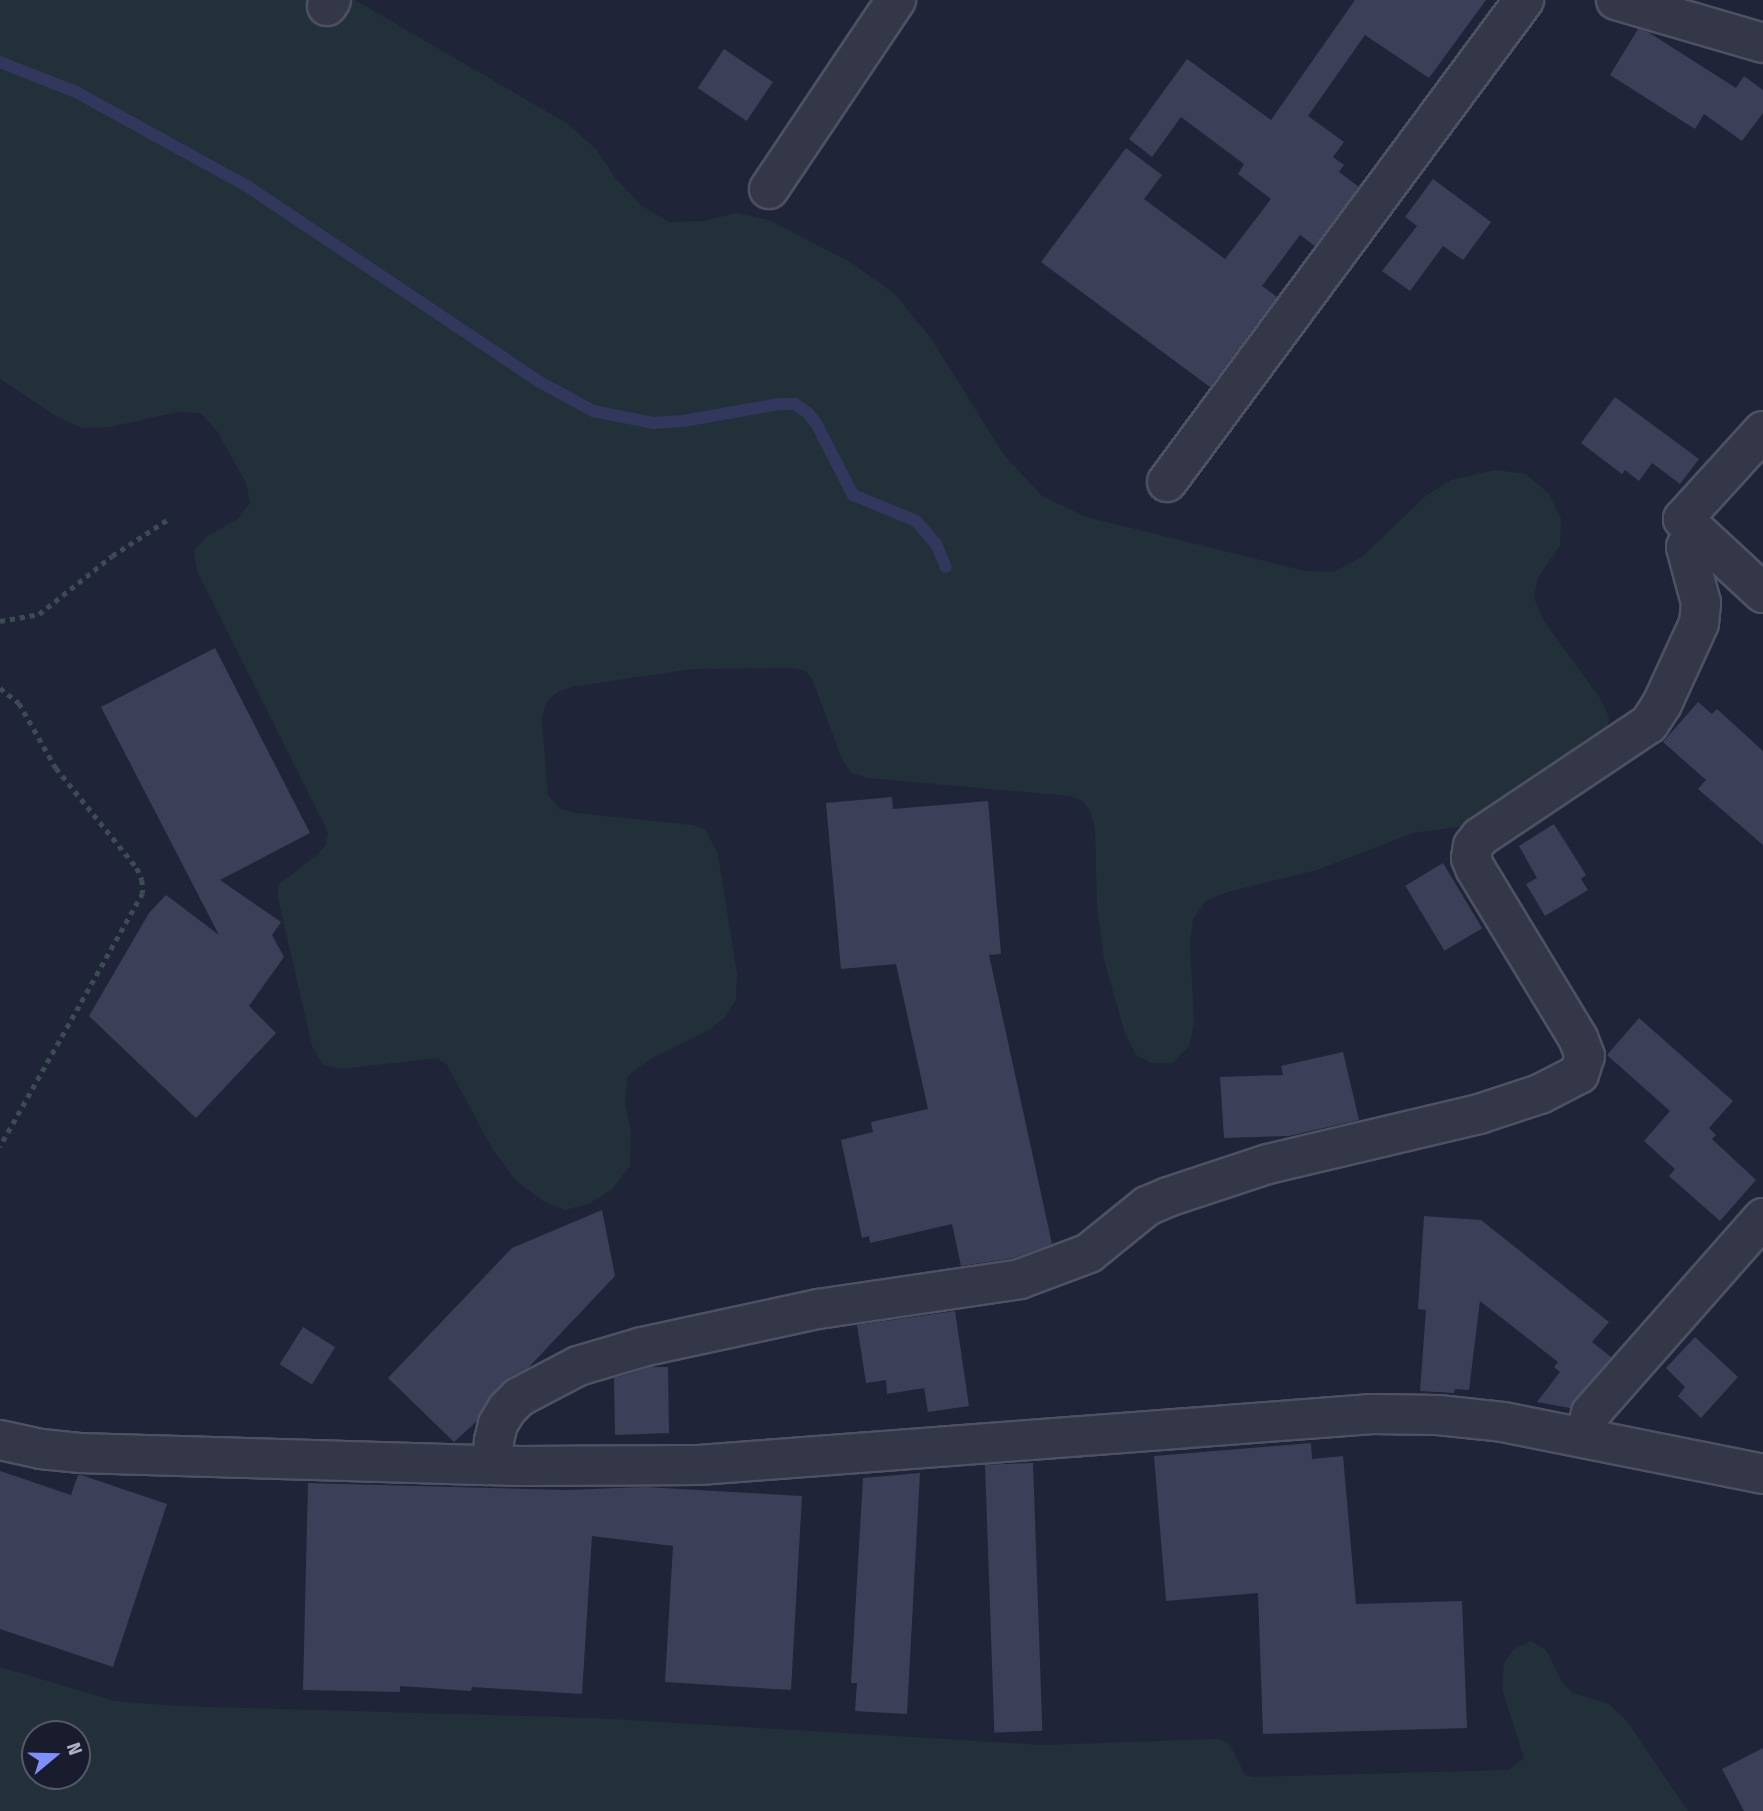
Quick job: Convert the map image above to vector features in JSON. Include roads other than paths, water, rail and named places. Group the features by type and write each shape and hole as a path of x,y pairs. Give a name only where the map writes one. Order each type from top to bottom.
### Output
{"street":[{"path":"769,189 896,0"},
{"path":"1167,482 1524,0"},
{"path":"1616,0 1763,43"},
{"path":"1763,431 1683,519 1763,593"},
{"path":"493,1465 494,1441 507,1409 519,1397 578,1366 631,1350 818,1309 1020,1279 1089,1253 1147,1206 1168,1197 1268,1164 1479,1114 1540,1094 1579,1074 1585,1056 1578,1038 1475,868 1471,858 1473,846 1480,837 1631,739 1649,723 1662,704 1699,623 1701,603 1686,547 1699,534"},
{"path":"1586,1438 1591,1413 1763,1217"},
{"path":"0,1440 41,1450 79,1453 610,1467 775,1461 1372,1414 1438,1415 1503,1422 1763,1474"}],"waterway":[{"path":"0,62 76,92 247,186 540,382 593,411 653,423 683,421 779,404 795,404 808,413 817,425 853,495 916,521 936,544 946,567"}]}
